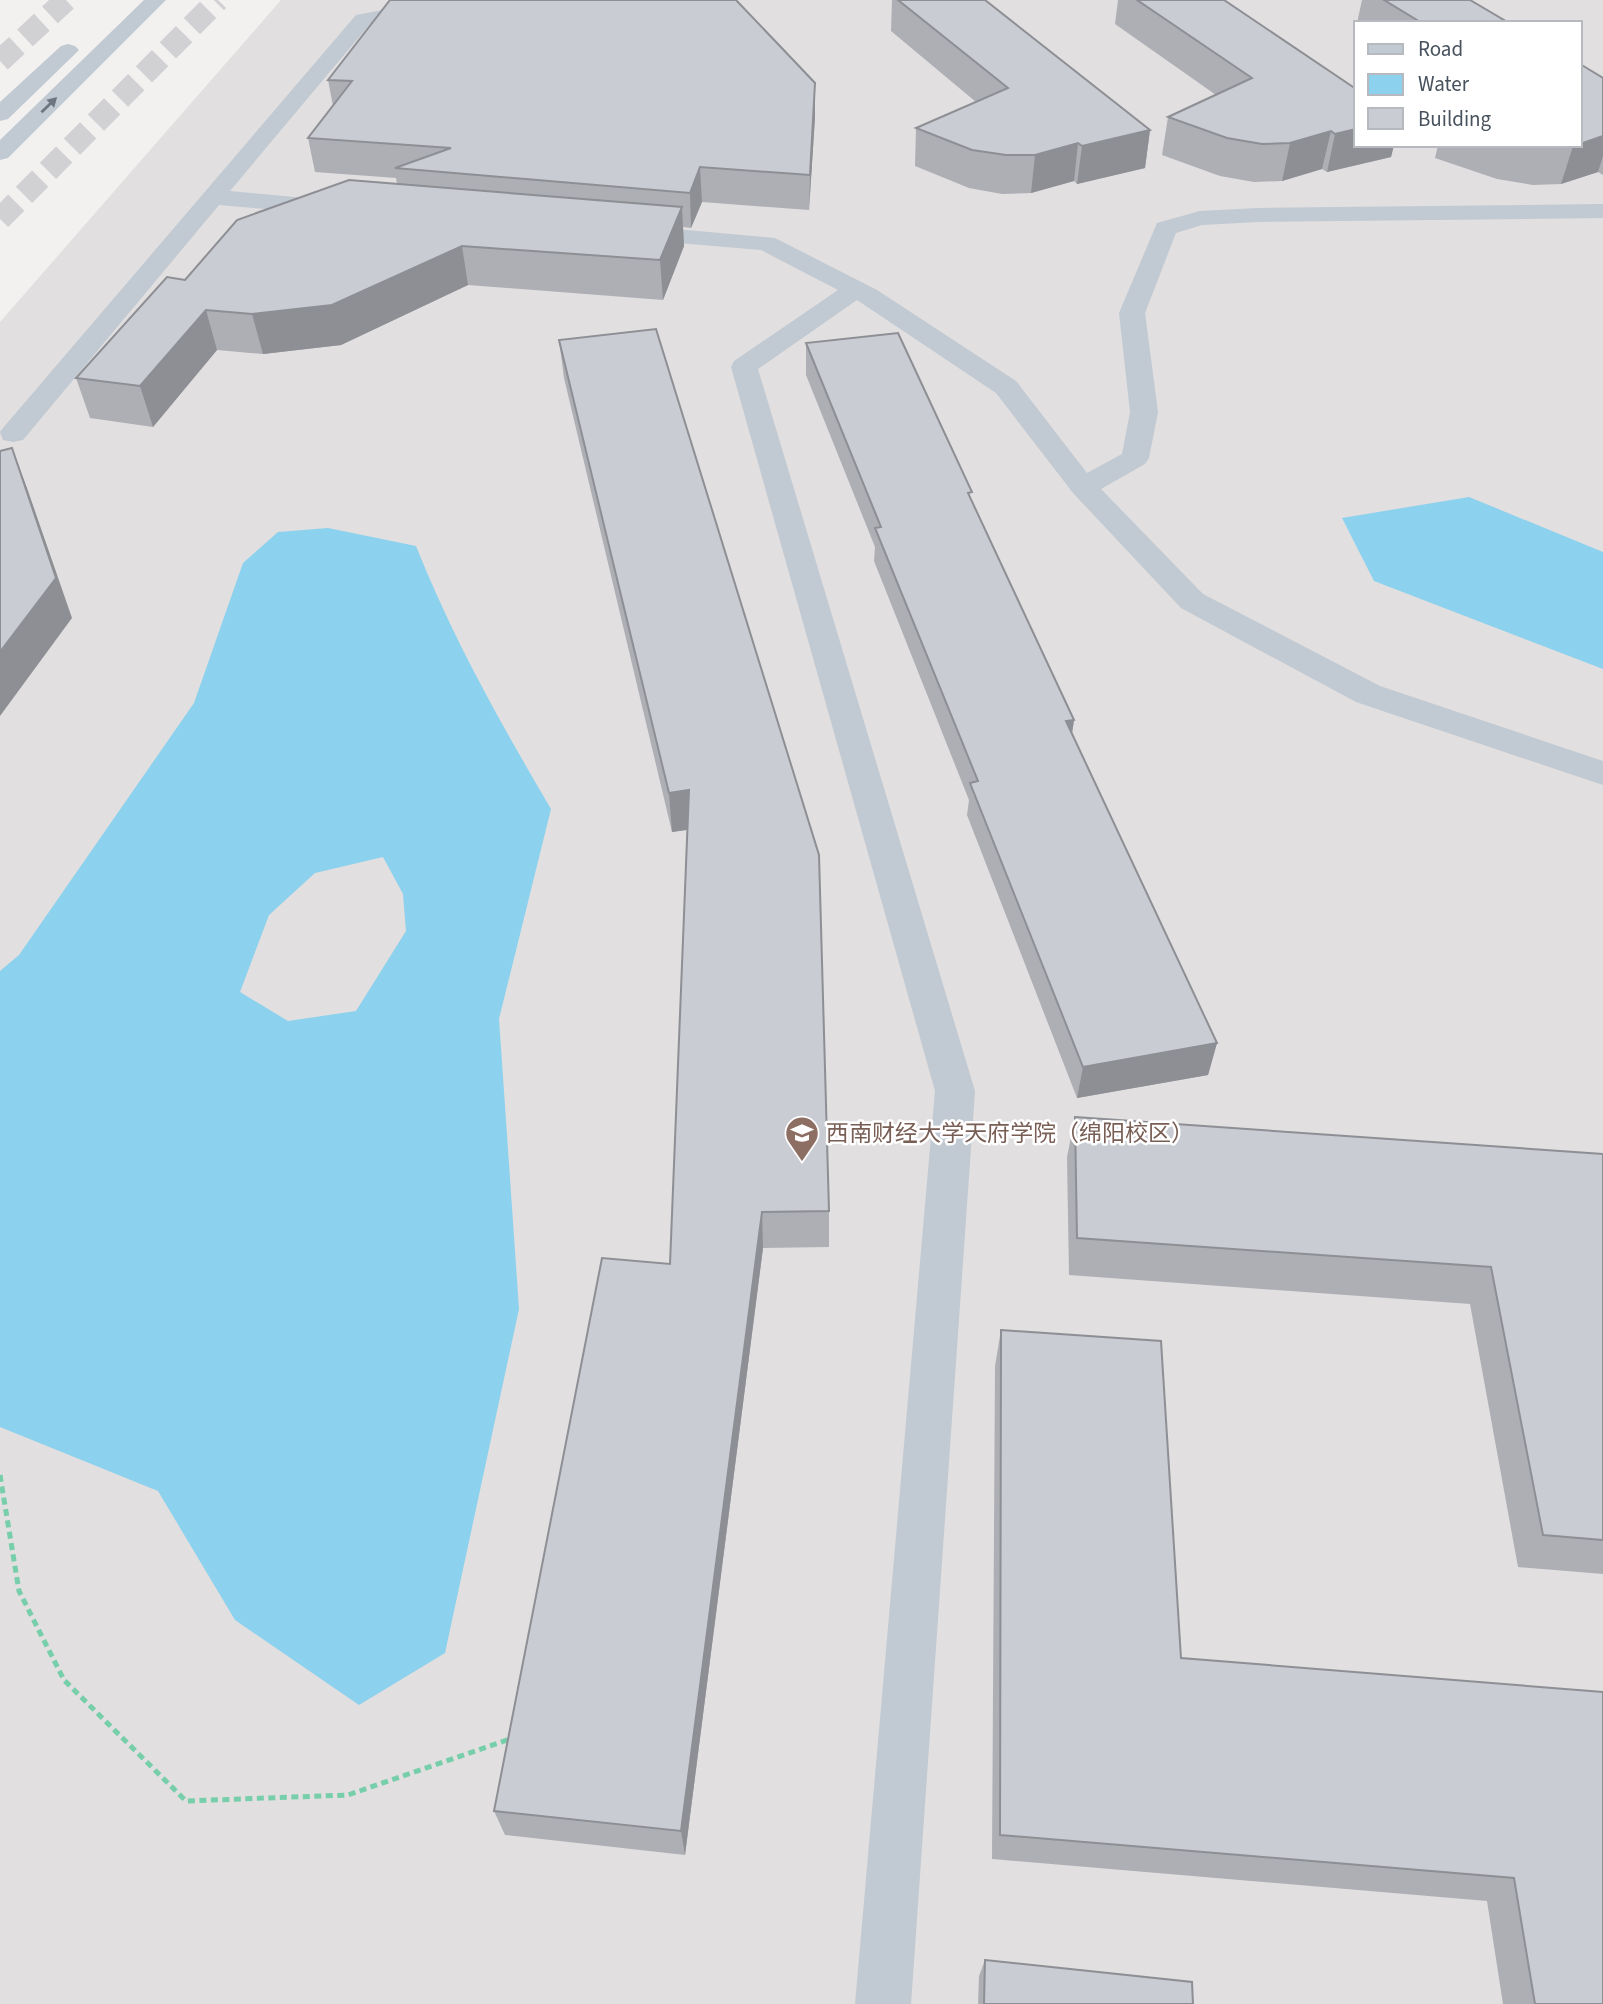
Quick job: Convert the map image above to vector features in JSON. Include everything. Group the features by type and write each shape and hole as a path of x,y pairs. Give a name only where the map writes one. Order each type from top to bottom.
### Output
{"street":[{"path":"0,153 156,0"},
{"path":"13,434 363,19 394,11 472,0"},
{"path":"0,114 80,38"},
{"path":"214,197 365,210"},
{"path":"1083,486 1135,458 1144,412 1132,313 1166,228 1200,218 1258,215 1603,211"},
{"path":"600,229 766,243 856,289 1006,387 1083,486 1192,601 1368,694 1603,773"},
{"path":"856,289 744,367 955,1091 883,2004"}],"path":[{"path":"0,1475 19,1591 64,1680 186,1801 348,1795 524,1735"}],"shaded area":[{"name":"西南财经大学天府学院（绵阳校区）","path":"281,0 1603,0 1603,2004 0,2004 0,322"}],"water":[{"path":"1469,497 1603,552 1603,669 1374,581 1342,518"},
{"path":"328,528 416,546 446,615 479,680 551,809 499,1019 519,1309 445,1653 359,1705 235,1620 158,1491 0,1427 0,971 19,955 194,703 243,563 278,532","holes":["383,857 403,894 406,931 356,1011 288,1021 240,992 269,915 315,873"]}],"building":[{"path":"390,0 736,0 815,83 810,175 700,167 690,193 395,168 451,148 308,138 352,81 328,80"},
{"path":"898,0 985,0 1150,130 1082,146 1078,143 1035,155 1006,155 972,150 916,128 1008,88"},
{"path":"1137,0 1224,0 1354,88 1354,129 1335,134 1331,131 1290,143 1262,144 1227,138 1168,117 1252,78"},
{"path":"1384,0 1470,0 1506,21 1419,21"},
{"path":"1582,65 1603,78 1603,136 1582,143"},
{"path":"349,180 682,207 660,260 462,246 332,305 252,314 206,310 140,386 76,378 167,277 185,280 237,220"},
{"path":"656,329 819,855 829,1211 762,1212 681,1831 494,1811 602,1258 670,1264 689,790 669,793 559,340"},
{"path":"898,333 972,492 968,493 1074,720 1066,721 1217,1043 1083,1067 970,783 978,781 875,528 881,527 806,343"},
{"path":"12,448 56,578 0,652 0,451"},
{"path":"1075,1117 1603,1154 1603,1540 1543,1535 1491,1267 1077,1238"},
{"path":"1001,1330 1161,1341 1181,1658 1603,1692 1603,2004 1535,2004 1514,1878 1000,1835"},
{"path":"985,1960 1192,1982 1193,2004 984,2004"}],"tunnel":[{"path":"0,61 66,0"},
{"path":"0,219 218,0"}],"place":[{"name":"西南财经大学天府学院（绵阳校区）","path":"802,1163"}]}
